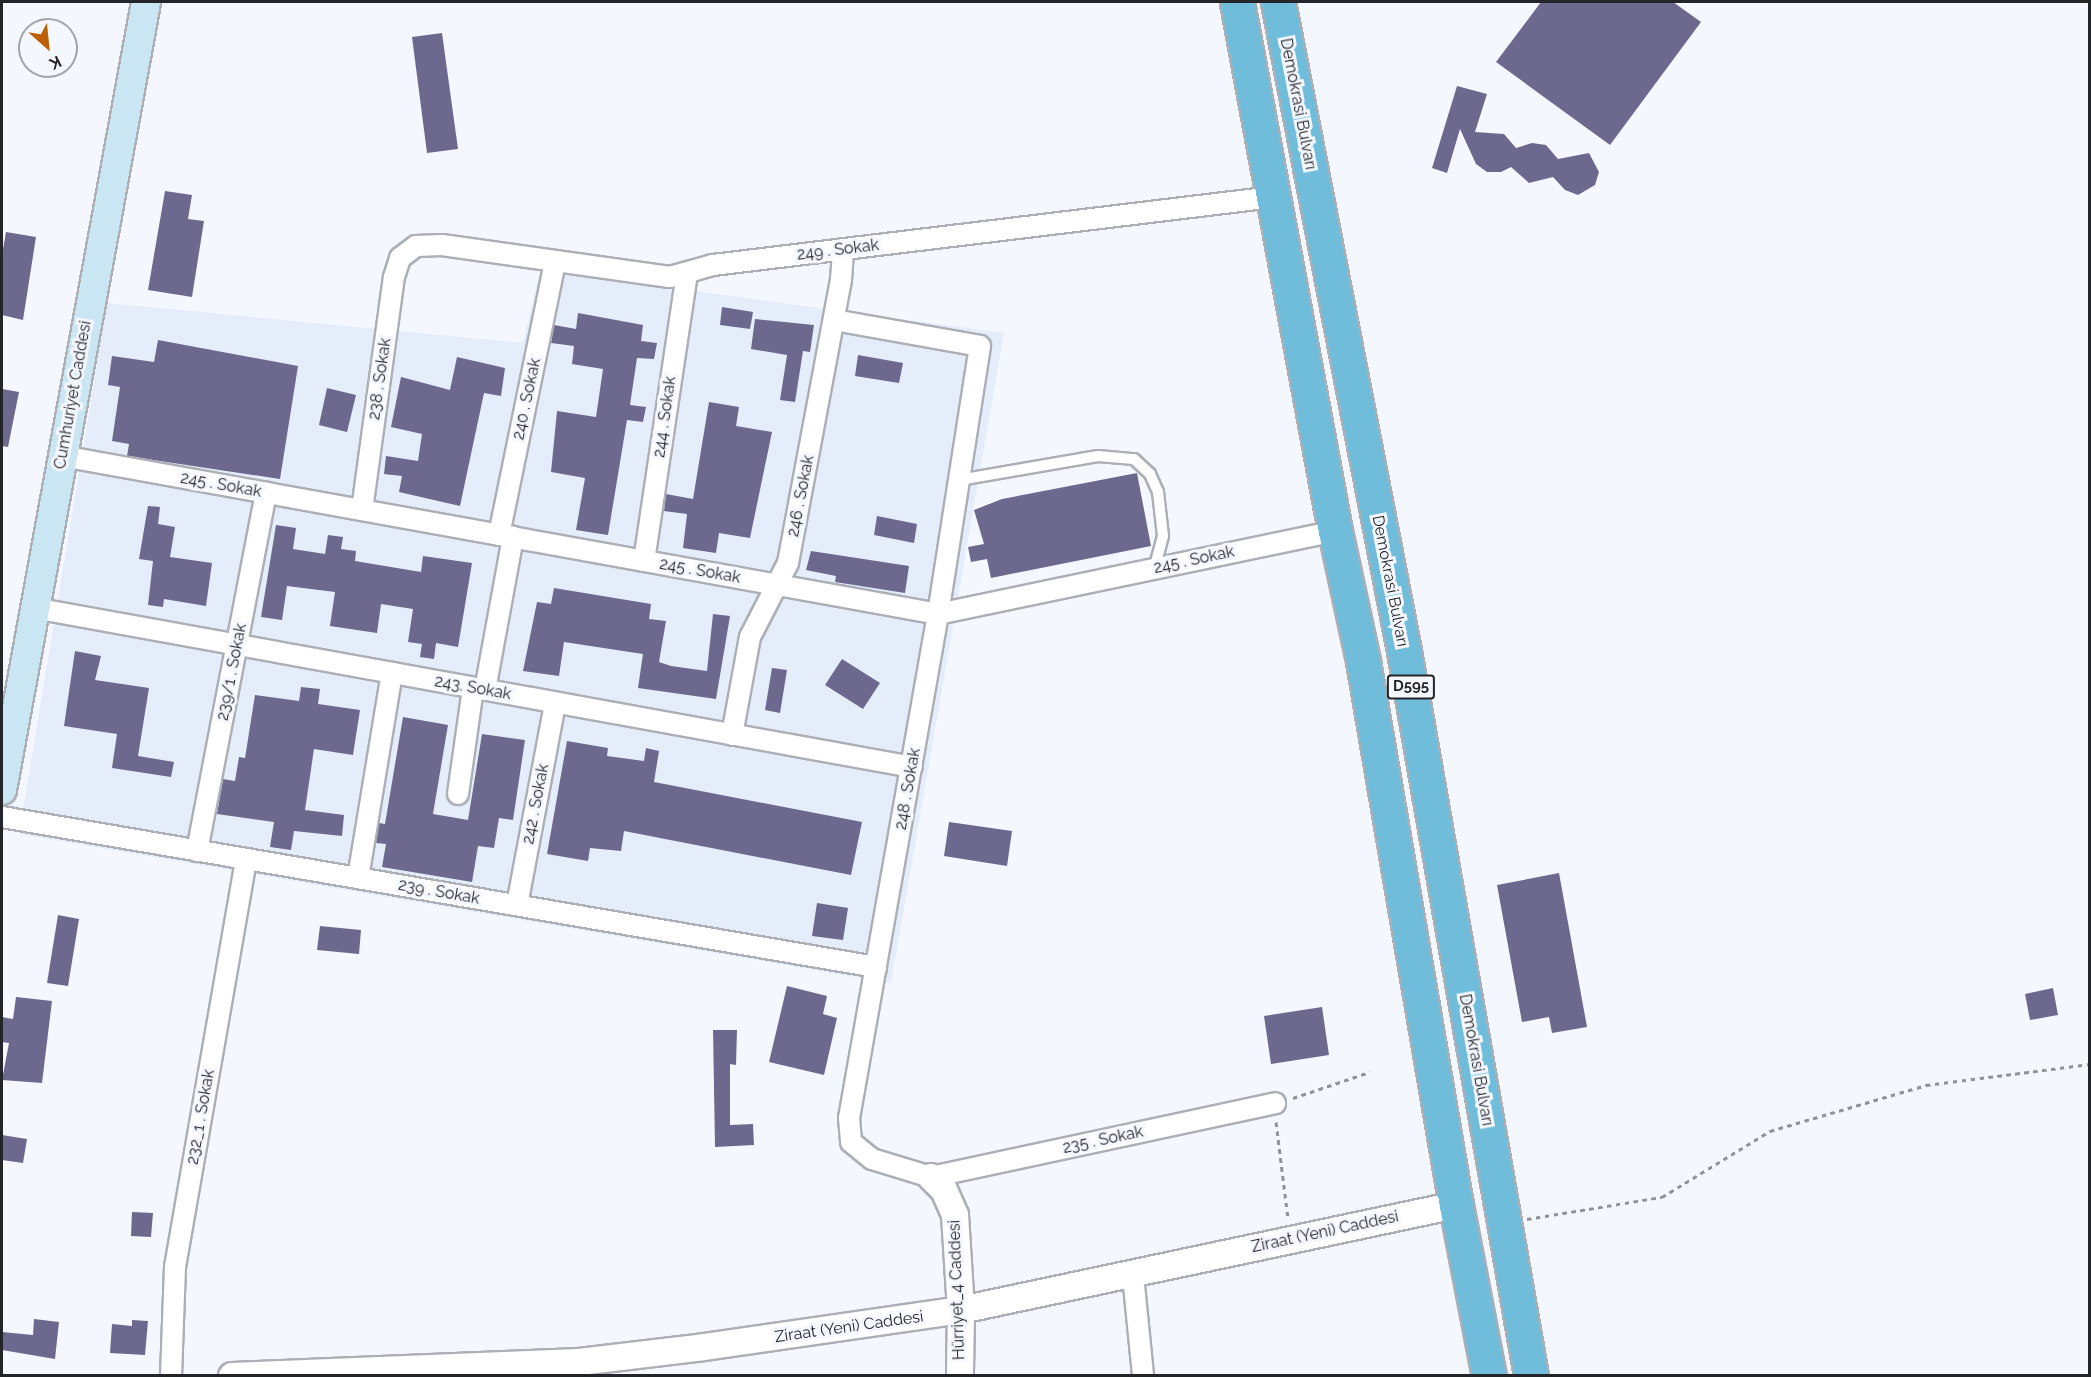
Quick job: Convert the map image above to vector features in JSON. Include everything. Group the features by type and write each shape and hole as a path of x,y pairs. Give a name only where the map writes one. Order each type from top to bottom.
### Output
{"highway":[{"name":"D595","path":"1237,2 1335,531 1363,661 1456,1205 1489,1376"},
{"name":"Demokrasi Bulvarı","path":"1278,2 1404,651 1532,1376"}],"main road":[{"name":"Cumhuriyet Caddesi","path":"2,790 146,2"}],"street":[{"name":"249 . Sokak","path":"406,251 442,246 656,277 687,273 713,265 1273,197"},
{"name":"246 . Sokak","path":"732,735 750,637 762,608 778,585 788,563 834,320 843,249"},
{"name":"238 . Sokak","path":"362,510 394,277 406,251"},
{"name":"240 . Sokak","path":"458,794 479,689 555,262"},
{"name":"244 . Sokak","path":"644,561 687,273"},
{"name":"248 . Sokak","path":"834,320 980,346 938,614 849,1118 852,1142 872,1159 932,1177"},
{"name":"245 . Sokak","path":"62,456 938,614 1335,531"},
{"name":"239/1 . Sokak","path":"197,851 266,493"},
{"name":"243. Sokak","path":"34,608 912,767"},
{"path":"358,878 392,673"},
{"name":"242 . Sokak","path":"517,905 555,703"},
{"name":"239 . Sokak","path":"2,817 876,967"},
{"name":"232_1 . Sokak","path":"171,1376 175,1267 246,860"},
{"name":"235 . Sokak","path":"932,1177 1275,1103"},
{"name":"Hürriyet_4 Caddesi","path":"932,1177 951,1202 955,1215 961,1310 960,1376"},
{"name":"Ziraat (Yeni) Caddesi","path":"232,1376 579,1362 961,1310 1456,1205"},
{"path":"1133,1275 1143,1376"}],"lane":[{"path":"959,480 1098,456 1134,459 1150,474 1158,492 1163,536 1154,569"}],"path":[{"path":"1504,1223 1662,1197 1770,1131 1926,1085 2090,1064"},
{"path":"1290,1239 1275,1103 1370,1072"}],"shaded area":[{"path":"540,270 1004,333 891,983 19,834 107,303 523,343"}],"building":[{"path":"1541,2 1673,2 1701,22 1610,145 1496,62"},
{"path":"442,33 458,149 427,153 412,37"},
{"path":"1457,86 1487,94 1475,132 1504,134 1516,148 1532,143 1546,145 1558,159 1589,153 1599,172 1595,185 1578,195 1565,190 1553,177 1529,183 1511,167 1501,172 1487,172 1476,164 1460,129 1447,173 1432,168"},
{"path":"165,191 192,195 188,219 204,221 192,297 148,290"},
{"path":"6,232 36,237 23,320 2,315 2,255"},
{"path":"722,307 753,312 750,329 720,325"},
{"path":"578,313 643,325 641,341 657,343 654,359 637,358 630,405 646,407 643,422 627,420 608,535 576,530 585,478 551,472 557,411 596,417 603,369 572,364 574,346 551,343 554,325 576,329"},
{"path":"755,319 814,325 810,352 803,351 795,402 780,400 787,355 751,349"},
{"path":"158,340 298,366 280,479 127,456 129,444 112,441 120,387 108,385 112,356 154,362"},
{"path":"858,355 903,363 899,383 855,376"},
{"path":"457,357 505,368 501,396 484,393 460,506 399,492 402,476 384,474 386,456 418,461 422,434 391,427 401,377 450,390"},
{"path":"327,388 356,395 347,432 319,425"},
{"path":"2,389 19,392 8,447 2,446"},
{"path":"709,402 739,407 736,426 772,432 750,538 719,533 716,553 683,548 687,514 664,511 666,494 693,499"},
{"path":"1137,473 1151,546 991,578 987,559 971,562 968,547 984,544 974,510 1002,499"},
{"path":"148,506 160,507 158,524 175,527 170,557 212,563 206,606 164,599 163,607 148,605 153,561 139,559"},
{"path":"877,516 917,524 914,543 874,535"},
{"path":"276,525 296,528 293,549 325,554 328,535 343,537 341,549 356,551 355,561 421,572 423,556 472,563 458,647 436,643 434,659 420,657 422,644 408,642 413,609 381,604 377,633 330,626 335,592 287,586 282,620 261,617"},
{"path":"811,551 909,566 905,593 835,582 836,576 806,570"},
{"path":"554,588 651,604 649,619 666,621 659,662 671,666 707,671 713,614 730,616 716,699 638,688 643,654 564,642 559,676 523,671 537,602 551,604"},
{"path":"75,651 101,656 95,680 149,688 138,756 174,762 171,777 112,768 117,734 64,726"},
{"path":"842,659 880,683 863,709 825,685"},
{"path":"772,668 787,670 780,713 765,710"},
{"path":"301,687 320,689 318,704 360,710 353,755 314,749 305,810 344,815 342,836 294,831 291,850 270,847 274,822 217,814 223,779 235,781 239,757 245,758 255,695 299,701"},
{"path":"403,717 448,725 433,814 468,820 482,734 525,740 513,820 499,818 494,848 478,846 472,882 382,867 386,844 376,843 379,823 385,824"},
{"path":"567,741 608,748 607,756 644,761 646,748 659,751 654,782 862,822 851,875 624,831 621,851 590,848 588,861 547,854"},
{"path":"949,822 1012,831 1007,866 944,856"},
{"path":"1559,873 1587,1027 1552,1033 1549,1017 1522,1022 1497,885"},
{"path":"817,903 848,908 843,940 812,936"},
{"path":"58,915 79,919 68,986 47,983"},
{"path":"320,926 361,930 359,954 317,950"},
{"path":"787,986 827,996 823,1014 837,1018 824,1075 769,1062"},
{"path":"2053,988 2058,1015 2030,1020 2025,994"},
{"path":"16,997 52,1001 42,1083 2,1080 9,1043 2,1042 2,1017 13,1019"},
{"path":"1322,1007 1329,1055 1271,1064 1264,1016"},
{"path":"713,1030 737,1030 736,1065 730,1064 730,1125 753,1124 754,1145 715,1147"},
{"path":"2,1135 27,1139 23,1163 2,1160"},
{"path":"132,1212 153,1213 151,1237 131,1236"},
{"path":"34,1319 59,1322 55,1359 2,1350 2,1332 33,1335"},
{"path":"132,1320 148,1321 145,1355 110,1353 112,1324 132,1326"}]}
